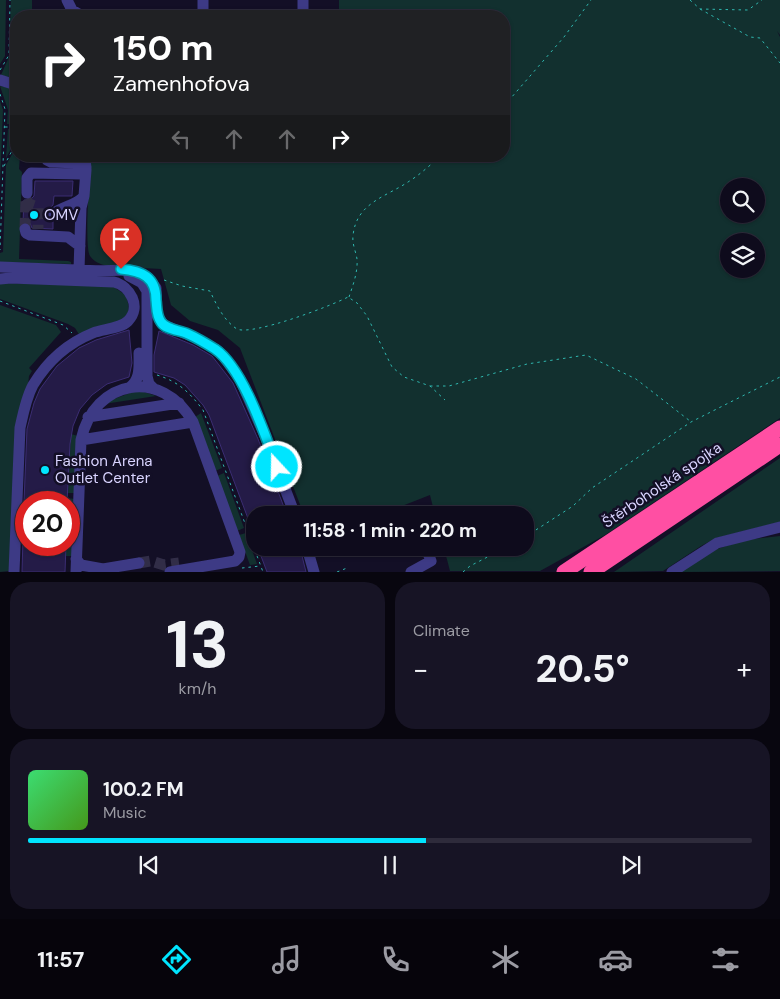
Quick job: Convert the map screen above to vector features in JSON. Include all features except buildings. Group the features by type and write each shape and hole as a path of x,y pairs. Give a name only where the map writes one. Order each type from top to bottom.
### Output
{"highway":[{"name":"Štěrboholská spojka","path":"564,572 780,428"},
{"path":"591,572 780,445"},
{"path":"697,500 780,453"}],"street":[{"path":"51,162 86,164"},
{"path":"27,193 27,178 31,173 81,174 86,164"},
{"path":"67,280 76,276 79,270 81,205 84,196 86,164"},
{"path":"53,214 61,208 81,200 84,196"},
{"path":"25,229 28,234 40,232 68,237 80,246"},
{"path":"0,267 79,270 121,284 129,291 133,301 130,319 122,324 100,330 69,345 49,363 33,385 24,409 20,428 14,572"},
{"path":"96,276 121,269 133,270 148,278 154,284 156,310 161,322 168,328 179,330 217,350 240,379 265,436 292,506"},
{"path":"0,279 67,280 96,276 127,275 138,280 145,287 148,298 146,376 153,388"},
{"path":"96,276 127,282 135,286 142,296 138,373 136,382 129,388"},
{"path":"76,572 81,440 88,417 97,405 109,396 129,388 144,386 171,396 180,403 193,422 240,550 240,554 234,561 170,572"},
{"path":"88,417 180,403"},
{"path":"81,440 193,422"},
{"path":"672,572 694,556 717,544 740,536 780,527"},
{"path":"763,532 780,532"},
{"path":"179,563 212,557 234,559 240,554"},
{"path":"309,556 314,572"},
{"path":"410,572 431,561 429,556"},
{"path":"76,559 81,565 99,569 139,563"}],"path":[{"path":"0,70 9,55 10,0"},
{"path":"510,99 564,37 591,0"},
{"path":"690,0 700,9 750,37 760,38 780,63"},
{"path":"700,9 748,10 762,0"},
{"path":"0,94 5,109 0,250"},
{"path":"4,127 10,127"},
{"path":"3,166 10,154"},
{"path":"348,297 356,272 357,258 353,238 356,224 363,210 411,180 434,162"},
{"path":"154,284 162,280 210,291 225,317 239,330 278,324 348,297"},
{"path":"348,297 357,303 367,316 392,367 404,377 419,383 430,386 449,386 527,364 586,354 636,379 690,422"},
{"path":"0,301 64,325 78,340"},
{"path":"534,531 573,506 592,488 690,422 780,377"},
{"path":"430,386 445,400"},
{"path":"463,572 470,566 489,556"},
{"path":"336,572 346,568"}],"green space":[{"path":"0,0 6,0 5,56 0,64"},
{"path":"11,0 32,0 32,10 11,10"},
{"path":"339,0 780,0 780,35 777,31 780,37 780,418 605,535 540,571 450,571 446,556 534,556 534,506 433,506 430,495 402,506 301,506 240,348 218,330 190,321 171,305 161,269 107,266 93,260 90,256 87,239 90,162 510,162 510,10 339,10"},
{"path":"10,28 10,77 1,75 9,57"},
{"path":"0,86 10,88 10,124 7,124 8,110"},
{"path":"0,101 3,110 0,185"},
{"path":"8,129 10,129 10,151 6,158"},
{"path":"10,158 10,162 20,162 19,169 22,172 19,259 68,261 71,264 0,262 0,253 3,252 6,165"},
{"path":"0,283 112,286 126,295 129,309 124,318 119,321 80,336 75,328 68,324 0,299"},
{"path":"0,305 56,325 61,332 29,368 32,371 29,376 17,491 15,491 15,512 9,571 0,572"},
{"path":"138,390 156,396 104,404 106,402"},
{"path":"201,413 222,468 215,471 195,417"},
{"path":"71,434 78,436 75,491 68,491"},
{"path":"780,458 780,522 716,538 663,571 614,572"},
{"path":"224,473 244,528 237,531 217,476"},
{"path":"246,533 246,554 239,535"},
{"path":"780,536 780,571 679,572 717,549 745,540"},
{"path":"247,556 254,556 257,564 250,565"}],"tunnel":[{"path":"25,229 26,196"},
{"path":"26,199 29,204 38,207 38,229"},
{"path":"139,563 151,561 164,565 179,563"}],"place":[{"name":"OMV","path":"34,215"},
{"name":"Fashion Arena Outlet Center","path":"45,470"}],"route":[{"path":"121,269 139,272 154,284 156,288 156,310 164,325 196,338 217,350 223,356 240,379 277,467"}]}
